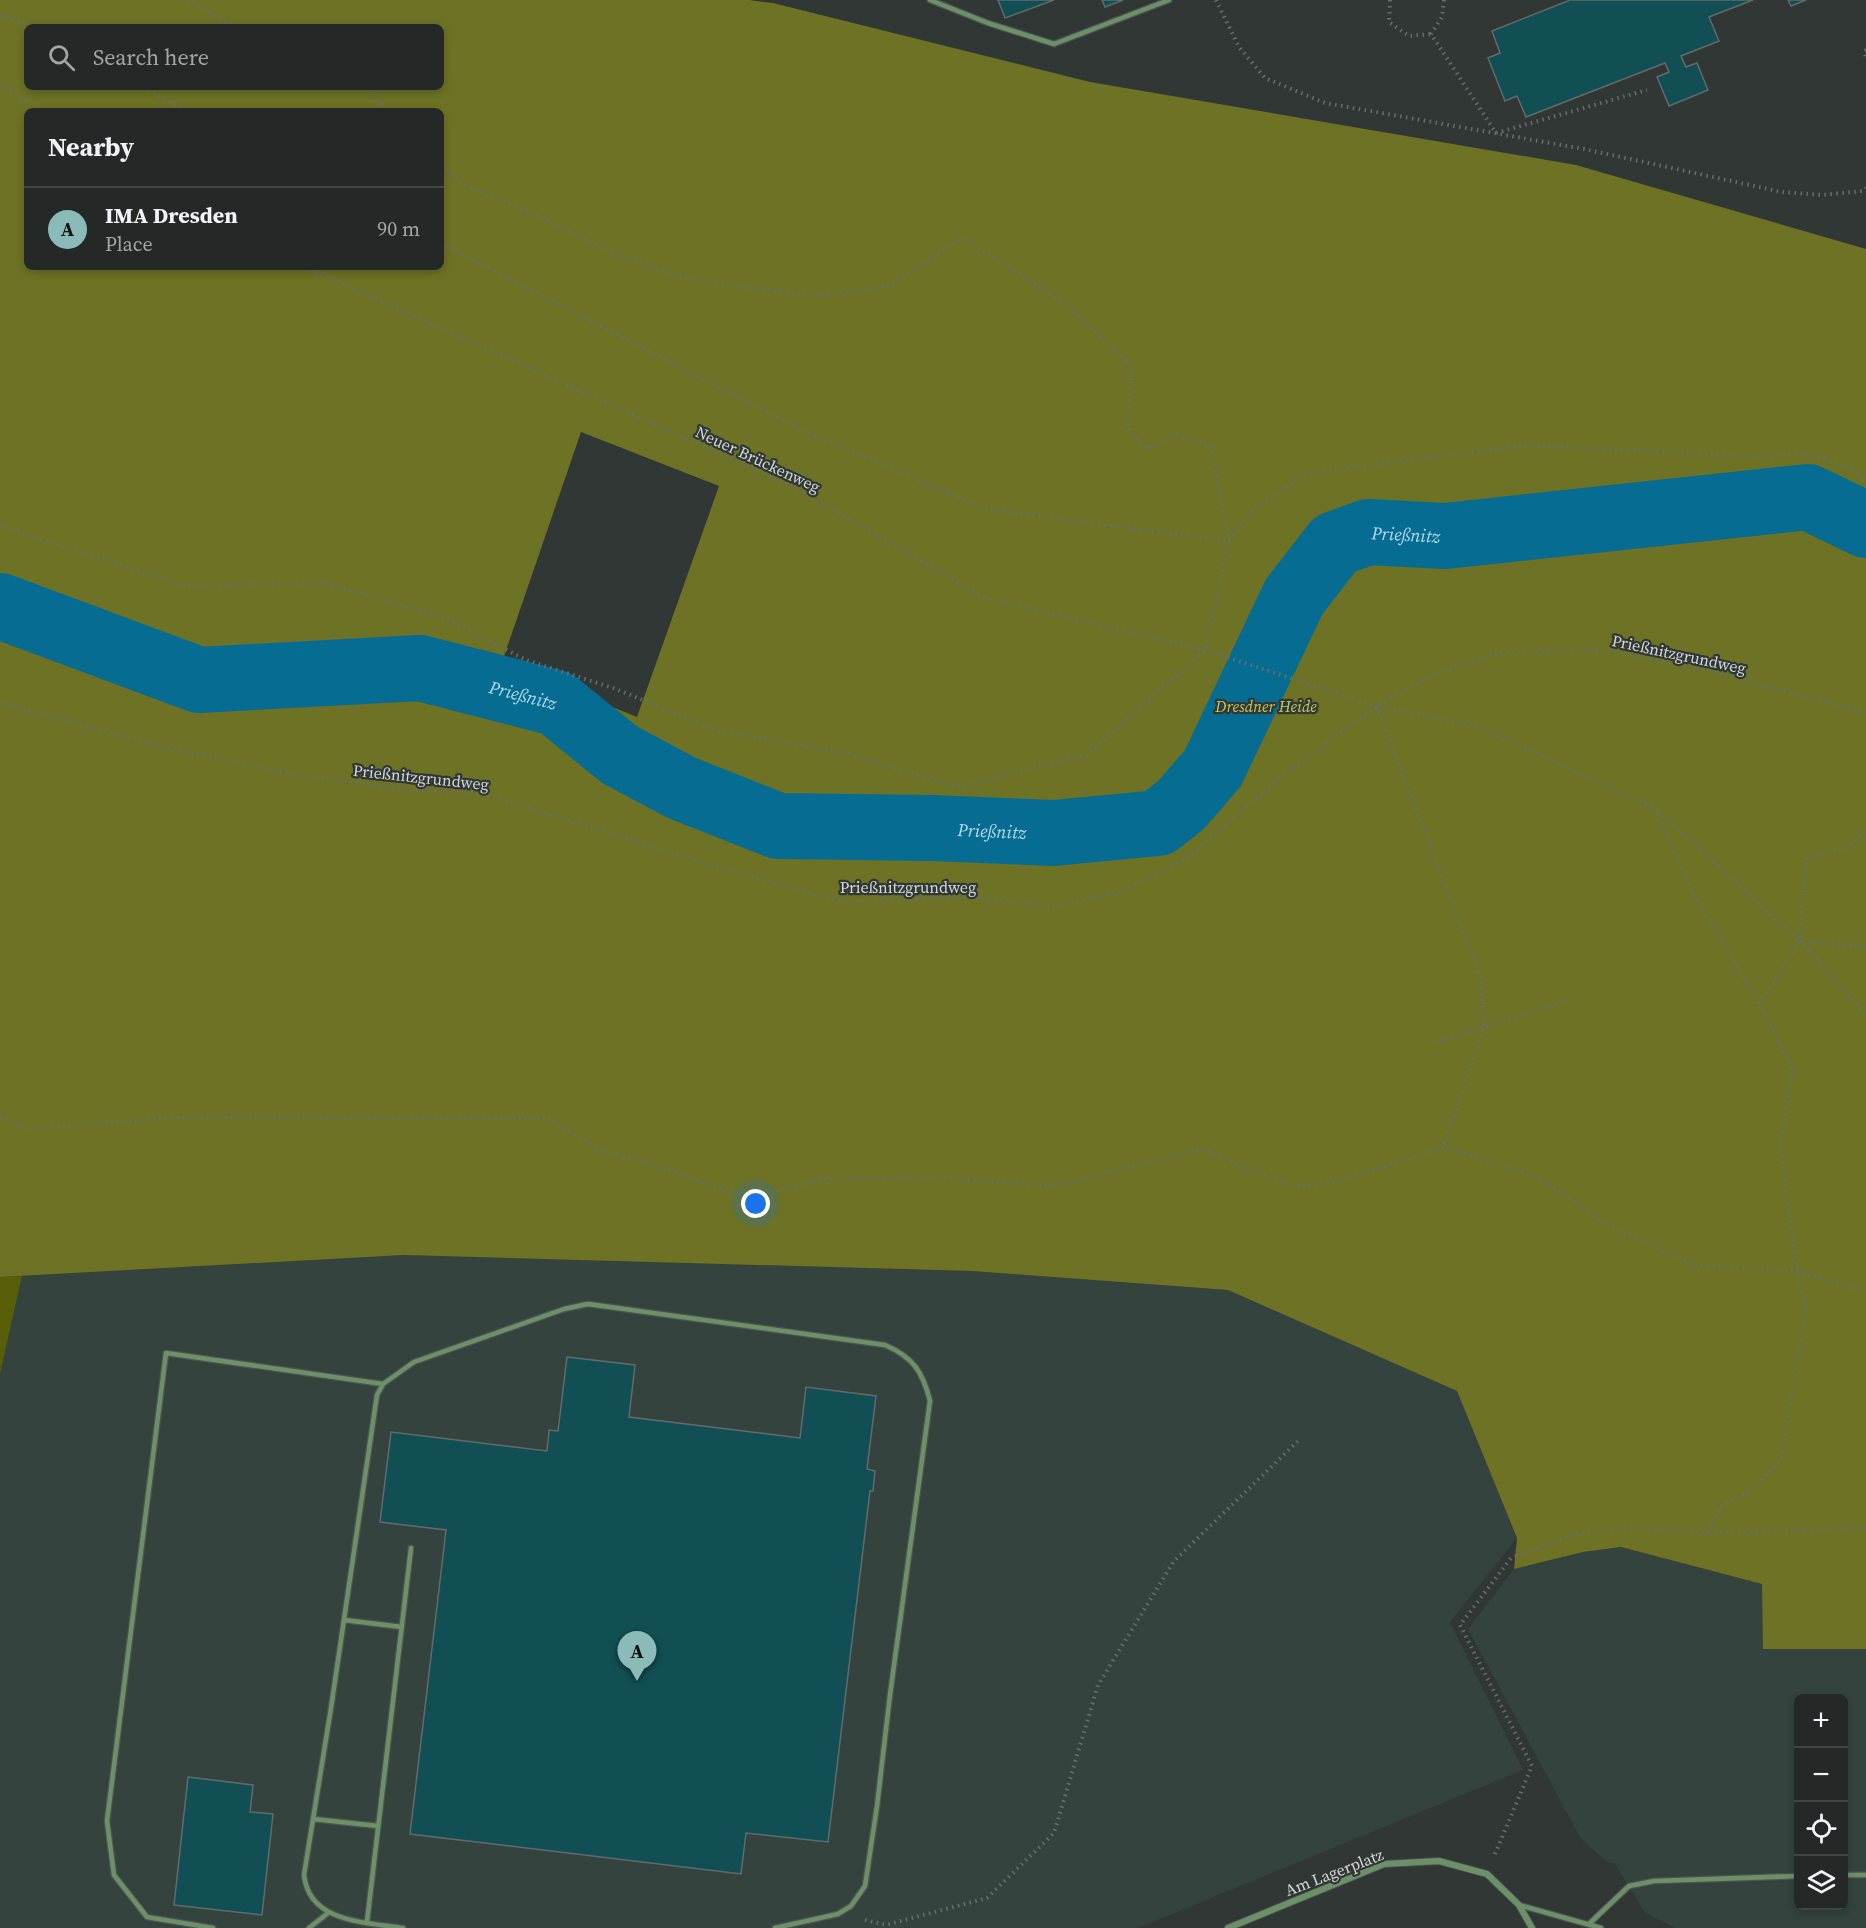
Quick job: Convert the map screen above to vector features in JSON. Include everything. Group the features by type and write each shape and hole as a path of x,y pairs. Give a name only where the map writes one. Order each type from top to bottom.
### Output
{"street":[{"name":"Am Lagerplatz","path":"1228,1928 1384,1864 1439,1861 1487,1874"},
{"path":"1487,1874 1519,1905 1532,1928"}],"lane":[{"path":"930,0 988,23 1054,44 1169,0"},
{"path":"403,1928 328,1913 316,1903 305,1888 304,1875 377,1395 383,1384 414,1362 564,1309 588,1304 885,1345 907,1356 913,1363 924,1381 930,1401 865,1886 851,1906 838,1914 775,1928"},
{"path":"213,1928 147,1917 114,1875 106,1821 166,1353 383,1384"},
{"path":"367,1922 411,1548"},
{"path":"344,1620 402,1627"},
{"path":"313,1819 378,1826"},
{"path":"1848,1875 1866,1875"},
{"path":"1589,1924 1629,1886 1654,1881 1794,1876"},
{"path":"1519,1905 1601,1928"},
{"path":"309,1928 328,1913"}],"path":[{"path":"188,0 229,24"},
{"path":"1216,0 1239,47 1265,78 1325,103 1584,149 1782,192 1822,195 1863,191 1866,188"},
{"path":"1390,0 1389,22 1409,36 1431,34"},
{"path":"1431,34 1442,17 1444,0"},
{"path":"0,16 26,24"},
{"path":"1431,34 1496,133"},
{"path":"1866,50 1864,51 1866,58"},
{"path":"0,84 34,108"},
{"path":"148,90 182,108"},
{"path":"368,90 385,108"},
{"path":"1496,133 1647,90"},
{"path":"0,526 187,586 326,583 446,618 526,660 616,689 717,730 844,753 958,787 1086,755 1205,651 1228,541 1211,446 1177,435 1147,449 1127,427 1132,366 1065,304 963,238 888,286 815,296 745,287 677,276 614,253 536,215 460,183 444,167"},
{"path":"444,245 800,429 986,509 1228,541"},
{"name":"Neuer Brückenweg","path":"311,270 795,487 985,598 1205,651 1376,706 1478,726 1656,809 1799,941 1866,1015"},
{"path":"1228,541 1250,513 1306,473 1528,445 1762,457 1805,453 1850,468 1866,479"},
{"name":"Prießnitzgrundweg","path":"0,703 168,748 292,774 407,790 485,794 740,874 843,902 959,897 1059,906 1123,891 1186,859 1272,784 1376,706 1442,671 1503,652 1602,650 1692,666 1866,713"},
{"path":"1376,706 1481,978 1484,1028 1443,1147"},
{"path":"1656,809 1694,896 1760,1004 1793,1069 1780,1144 1797,1271 1806,1311 1781,1460 1748,1493 1721,1506 1707,1533"},
{"path":"1760,1004 1799,941 1807,857 1849,847 1866,830"},
{"path":"1799,941 1866,947"},
{"path":"1436,1042 1572,999"},
{"path":"0,1117 26,1129 183,1117 548,1118 600,1150 669,1170 748,1198 825,1179 924,1177 1055,1186 1203,1149 1293,1187 1336,1182 1443,1147 1540,1178 1610,1227 1699,1266 1797,1271 1866,1292"},
{"path":"838,1914 886,1925 987,1898 1054,1833 1098,1685 1174,1561 1298,1441"},
{"path":"1487,1874 1532,1766 1460,1625 1511,1558 1579,1533 1636,1527 1707,1533 1866,1528"}],"shaded area":[{"path":"404,1255 972,1271 1228,1290 1457,1391 1517,1538 1450,1622 1523,1770 1138,1928 0,1928 0,1374 22,1276"},
{"path":"22,1276 0,1374 0,1277"},
{"path":"1621,1547 1762,1584 1764,1649 1866,1649 1866,1928 1676,1928 1645,1913 1615,1864 1606,1861 1581,1839 1468,1629 1514,1569 1583,1552"}],"green space":[{"name":"Dresdner Heide","path":"0,0 749,0 773,3 1090,82 1576,165 1866,249 1866,1649 1763,1649 1762,1584 1621,1547 1583,1552 1514,1569 1517,1538 1457,1391 1228,1290 972,1271 404,1255 0,1277","holes":["581,432 719,486 637,717 570,690 500,668"]}],"building":[{"path":"998,0 1054,0 1005,18"},
{"path":"1102,0 1123,0 1105,7"},
{"path":"1570,0 1753,0 1709,17 1719,41 1681,56 1686,67 1697,63 1708,90 1669,106 1657,77 1669,72 1665,63 1526,117 1517,96 1505,101 1488,58 1500,53 1492,31"},
{"path":"1788,0 1806,0 1791,6"},
{"path":"567,1357 635,1365 629,1417 800,1438 806,1387 876,1396 867,1469 875,1471 873,1491 870,1491 828,1842 746,1833 741,1874 410,1834 446,1530 380,1522 391,1432 547,1451 549,1430 558,1431"},
{"path":"188,1777 253,1785 250,1812 273,1814 262,1915 174,1905"}],"waterway":[{"name":"Prießnitz","path":"0,606 199,680 420,668 556,703 620,755 682,788 778,826 932,828 1054,833 1158,823 1181,805 1213,768 1294,597 1335,544 1368,532 1445,536 1808,497 1866,525"}],"place":[{"name":"IMA Dresden","path":"637,1681"}]}
